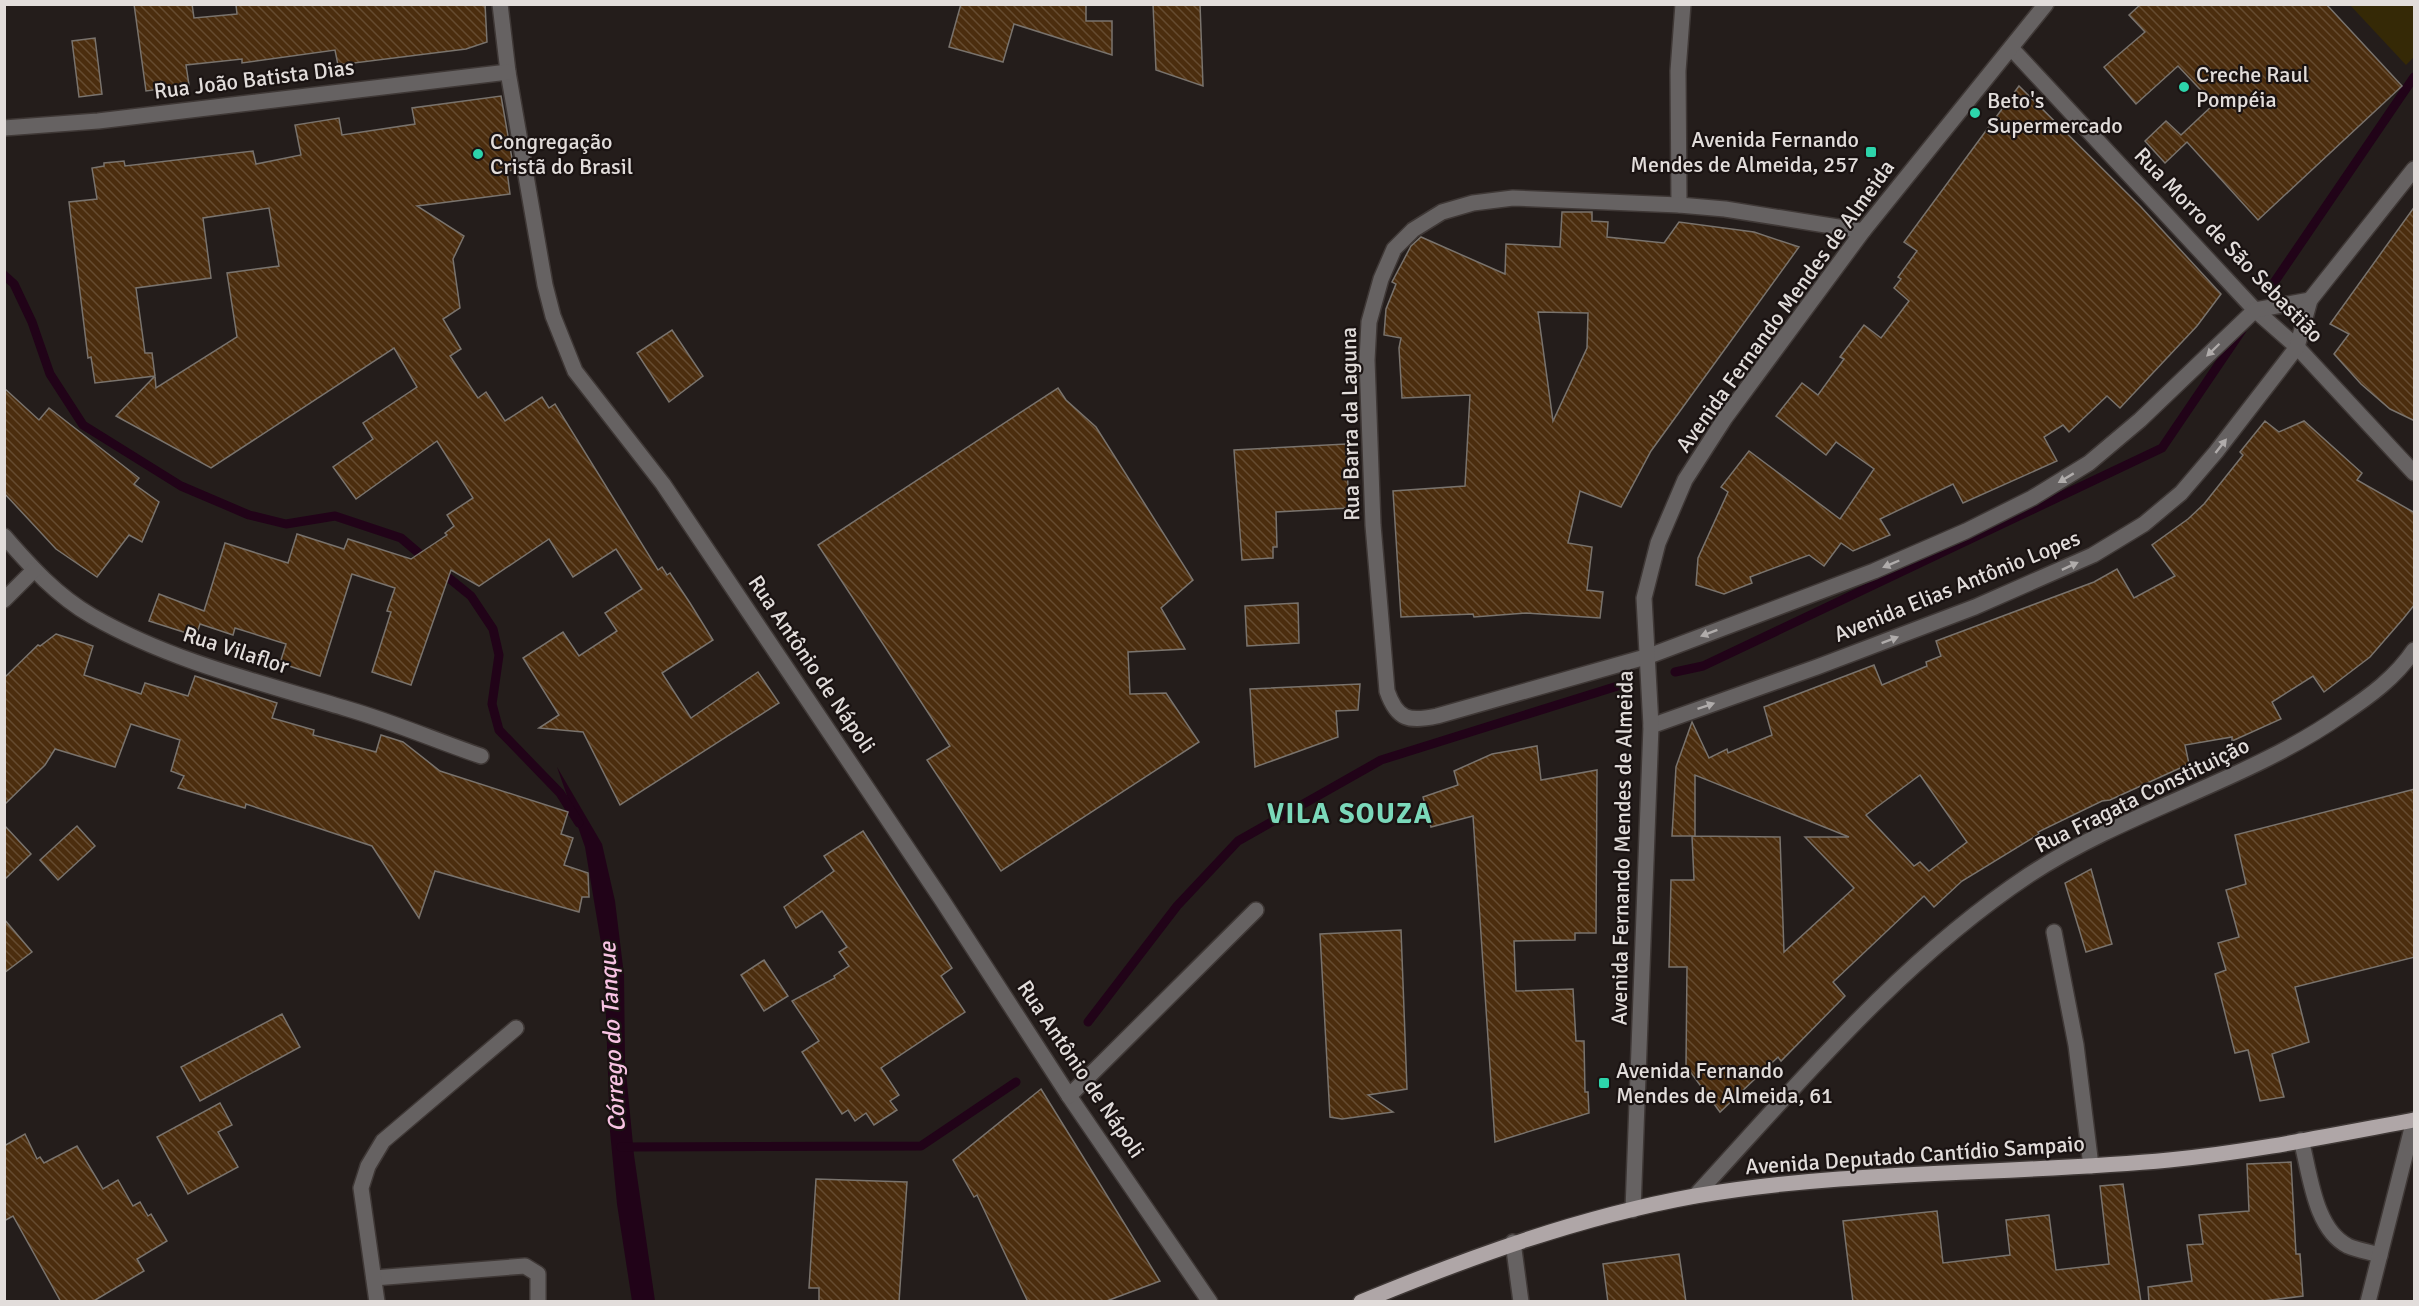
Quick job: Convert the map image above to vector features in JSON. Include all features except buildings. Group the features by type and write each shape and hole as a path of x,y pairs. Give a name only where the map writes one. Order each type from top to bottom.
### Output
{"main road":[{"name":"Avenida Deputado Cantídio Sampaio","path":"1361,1302 1513,1242 1695,1196 1800,1181 2171,1160 2414,1120"}],"street":[{"name":"Rua Antônio de Nápoli","path":"500,4 508,72 544,285 552,316 575,371 663,484 942,900 1069,1096 1210,1302"},
{"path":"1679,205 1678,71 1683,4"},
{"name":"Avenida Fernando Mendes de Almeida","path":"1633,1210 1651,726 1644,598 1658,543 1685,480 1725,418 1863,231 2046,4"},
{"name":"Rua Morro de São Sebastião","path":"2012,49 2255,310 2297,347 2415,473"},
{"name":"Rua João Batista Dias","path":"4,128 98,121 508,72"},
{"name":"Avenida Elias Antônio Lopes","path":"1651,726 1817,667 1964,611 2093,555 2144,524 2181,493 2217,452 2297,347 2310,300 2415,170"},
{"name":"Rua Barra da Laguna","path":"1409,719 1398,713 1387,691 1373,525 1367,360 1369,321 1381,279 1394,249 1413,230 1442,212 1473,203 1514,198 1725,209 1863,231"},
{"path":"2255,310 2310,300"},
{"name":"Avenida Elias Antônio Lopes","path":"1409,719 1437,716 1648,656 1874,571 1966,531 2032,498 2089,463 2140,420 2255,310"},
{"name":"Rua Vilaflor","path":"4,536 34,570 90,615 135,638 197,662 350,709 481,756"},
{"path":"4,600 34,570"},
{"name":"Rua Fragata Constituição","path":"1695,1196 1849,1029 1984,906 2079,846 2253,767 2325,727 2388,680 2403,667 2415,650"},
{"path":"1069,1096 1256,910"},
{"path":"2054,932 2076,1045 2091,1166"},
{"path":"377,1302 361,1188 368,1166 383,1141 516,1028"},
{"path":"2368,1302 2414,1120"},
{"path":"2301,1140 2322,1215 2335,1235 2348,1246 2380,1255"},
{"path":"1513,1242 1521,1302"},
{"path":"374,1278 525,1266 538,1274 538,1302"}],"shaded area":[{"path":"2350,5 2414,5 2414,57 2406,65"}],"water":[{"path":"557,767 602,844 615,901 624,975 625,1062 634,1155 655,1301 632,1301 617,1204 610,1131 604,961 585,847"}],"waterway":[{"path":"2269,290 2414,77"},
{"name":"Córrego do Tanque","path":"4,275 14,284 32,322 50,374 83,425 181,486 249,515 286,524 335,516 401,538 428,561"},
{"path":"1675,672 1703,666 2162,448 2242,330"},
{"name":"Córrego do Tanque","path":"439,570 471,596 493,629 499,655 492,704 499,730 560,793 579,823"},
{"path":"1088,1022 1177,906 1238,841 1381,760 1624,684"},
{"path":"621,1147 921,1146 1016,1082"}],"place":[{"name":"Creche Raul Pompéia","path":"2184,87"},
{"name":"Beto's Supermercado","path":"1975,113"},
{"name":"Avenida Fernando Mendes de Almeida, 257","path":"1871,152"},
{"name":"Congregação Cristã do Brasil","path":"478,154"},
{"name":"Avenida Fernando Mendes de Almeida, 61","path":"1604,1083"}],"district":[{"name":"VILA SOUZA","path":"1350,814"}]}
